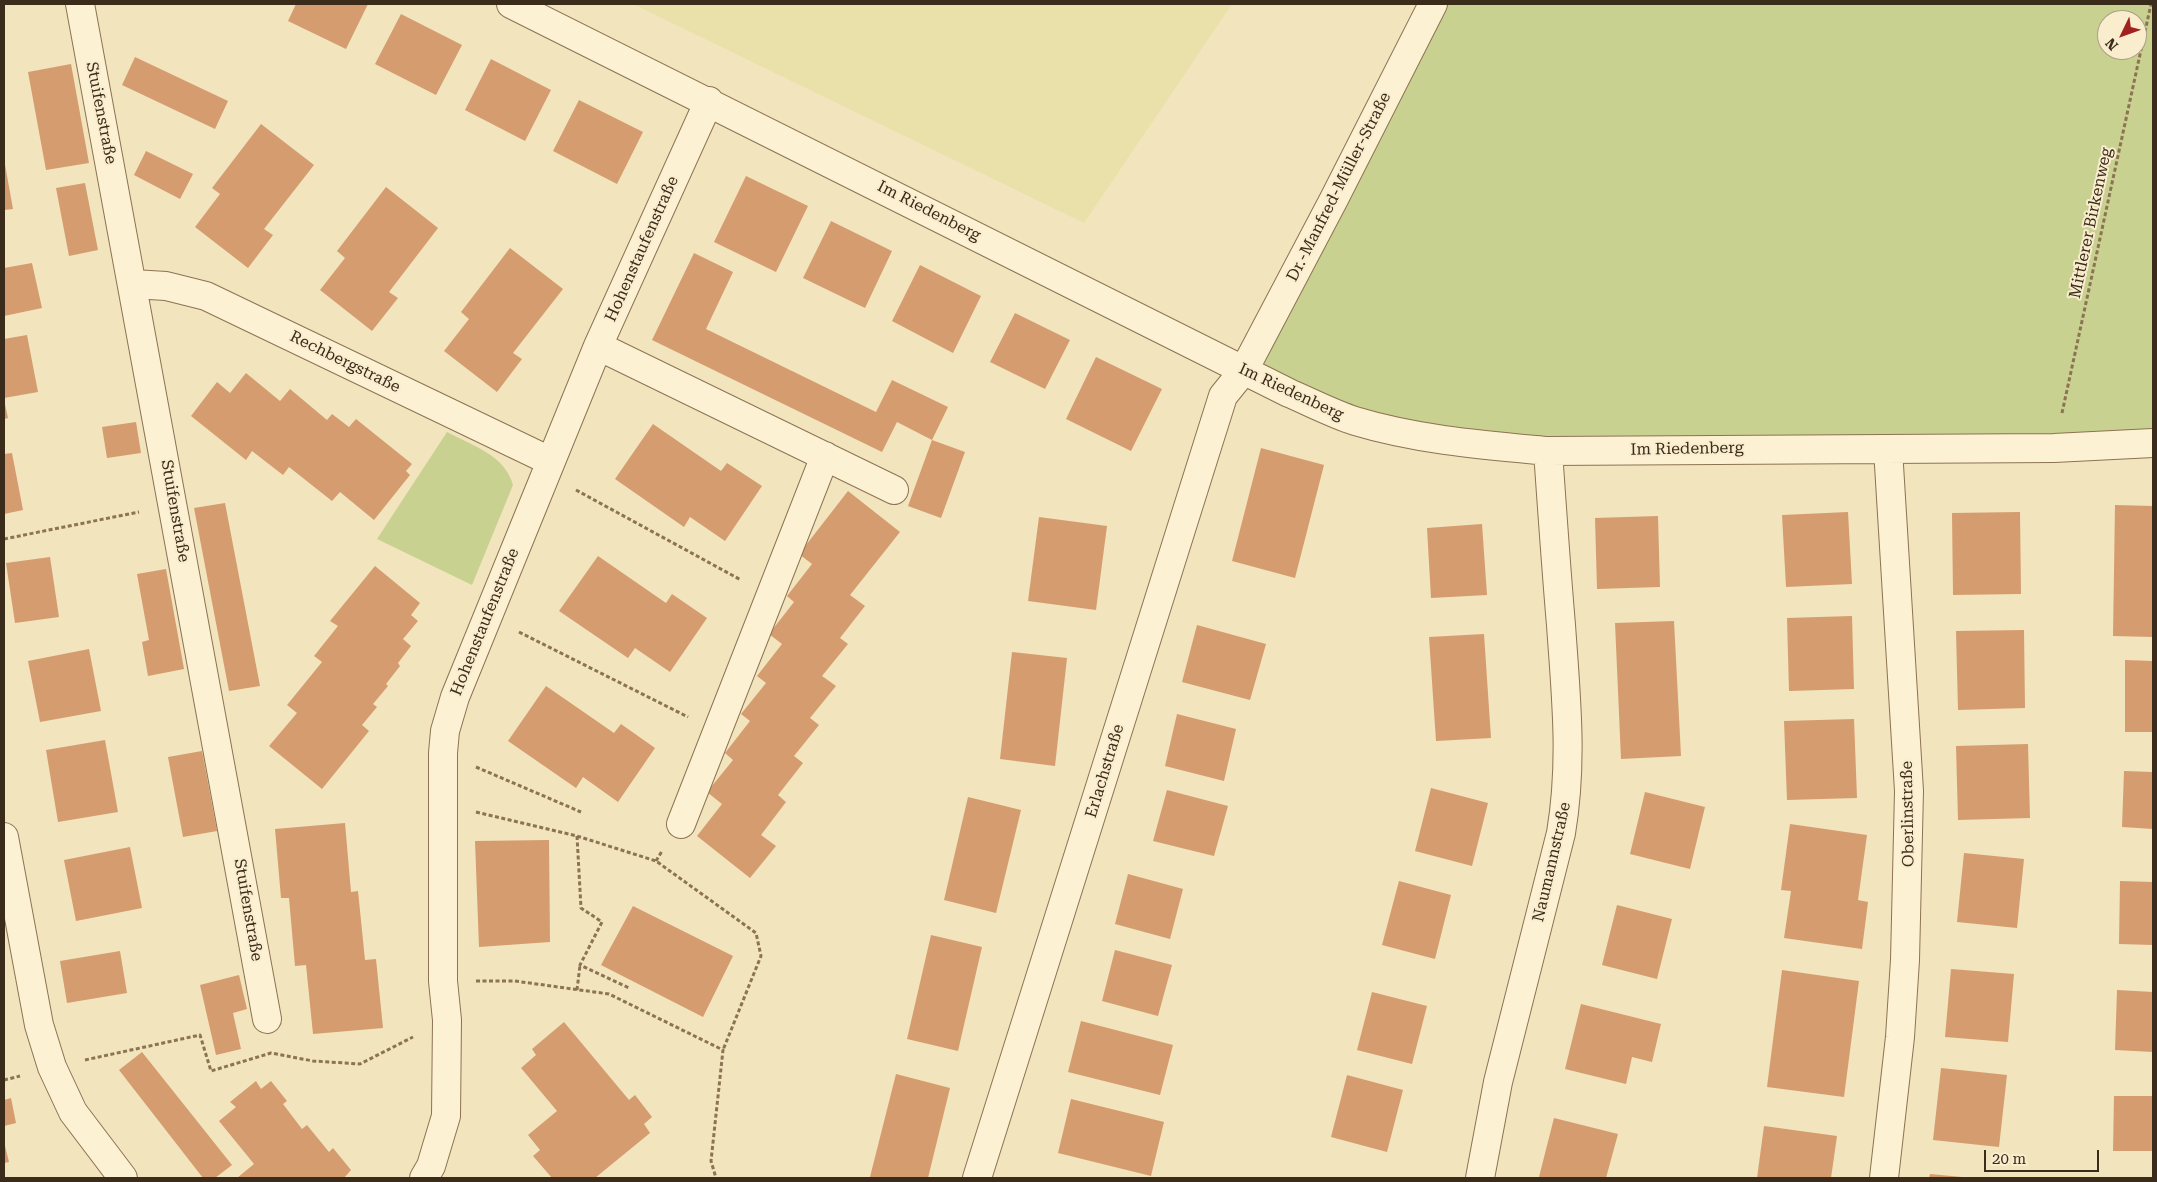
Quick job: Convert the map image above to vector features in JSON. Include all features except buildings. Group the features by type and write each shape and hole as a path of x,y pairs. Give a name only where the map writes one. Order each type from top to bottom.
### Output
{"street":[{"name":"Stuifenstraße","path":"80,4 134,284 267,1019"},
{"name":"Im Riedenberg","path":"511,4 709,101 1289,393 1354,421 1426,438 1477,445 1548,451 2054,448 2153,443"},
{"name":"Dr.-Manfred-Müller-Straße","path":"1244,370 1334,200 1433,4"},
{"name":"Hohenstaufenstraße","path":"424,1178 431,1166 446,1116 447,1020 443,981 443,753 445,731 455,697 547,467 598,346 709,101"},
{"name":"Rechbergstraße","path":"134,284 166,286 206,296 547,467"},
{"path":"598,346 894,490"},
{"name":"Erlachstraße","path":"977,1178 1192,489 1223,396 1244,370"},
{"name":"Oberlinstraße","path":"1884,1178 1900,1037 1905,969 1909,801 1888,449"},
{"name":"Naumannstraße","path":"1480,1178 1498,1082 1561,833 1566,800 1569,756 1567,706 1548,451"},
{"path":"681,824 825,456"},
{"path":"4,837 39,1025 52,1067 73,1112 123,1178"}],"path":[{"name":"Mittlerer Birkenweg","path":"2054,448 2152,4"},
{"path":"547,467 770,596"},
{"path":"4,538 174,505"},
{"path":"488,616 717,732"},
{"path":"443,753 582,812"},
{"path":"444,805 577,836 656,861 756,933 761,956 723,1050 712,1161 716,1178"},
{"path":"577,836 581,908 602,922 580,965 577,990"},
{"path":"580,965 629,988"},
{"path":"443,981 515,981 609,994 723,1050"},
{"path":"52,1067 200,1036 211,1070 271,1053 312,1061 360,1064 447,1020"}],"shaded area":[{"path":"633,4 1232,4 1084,223"}],"green space":[{"path":"1433,4 2153,4 2153,443 1417,436 1244,370"},
{"path":"447,432 487,452 503,466 513,485 472,585 377,539"}]}
